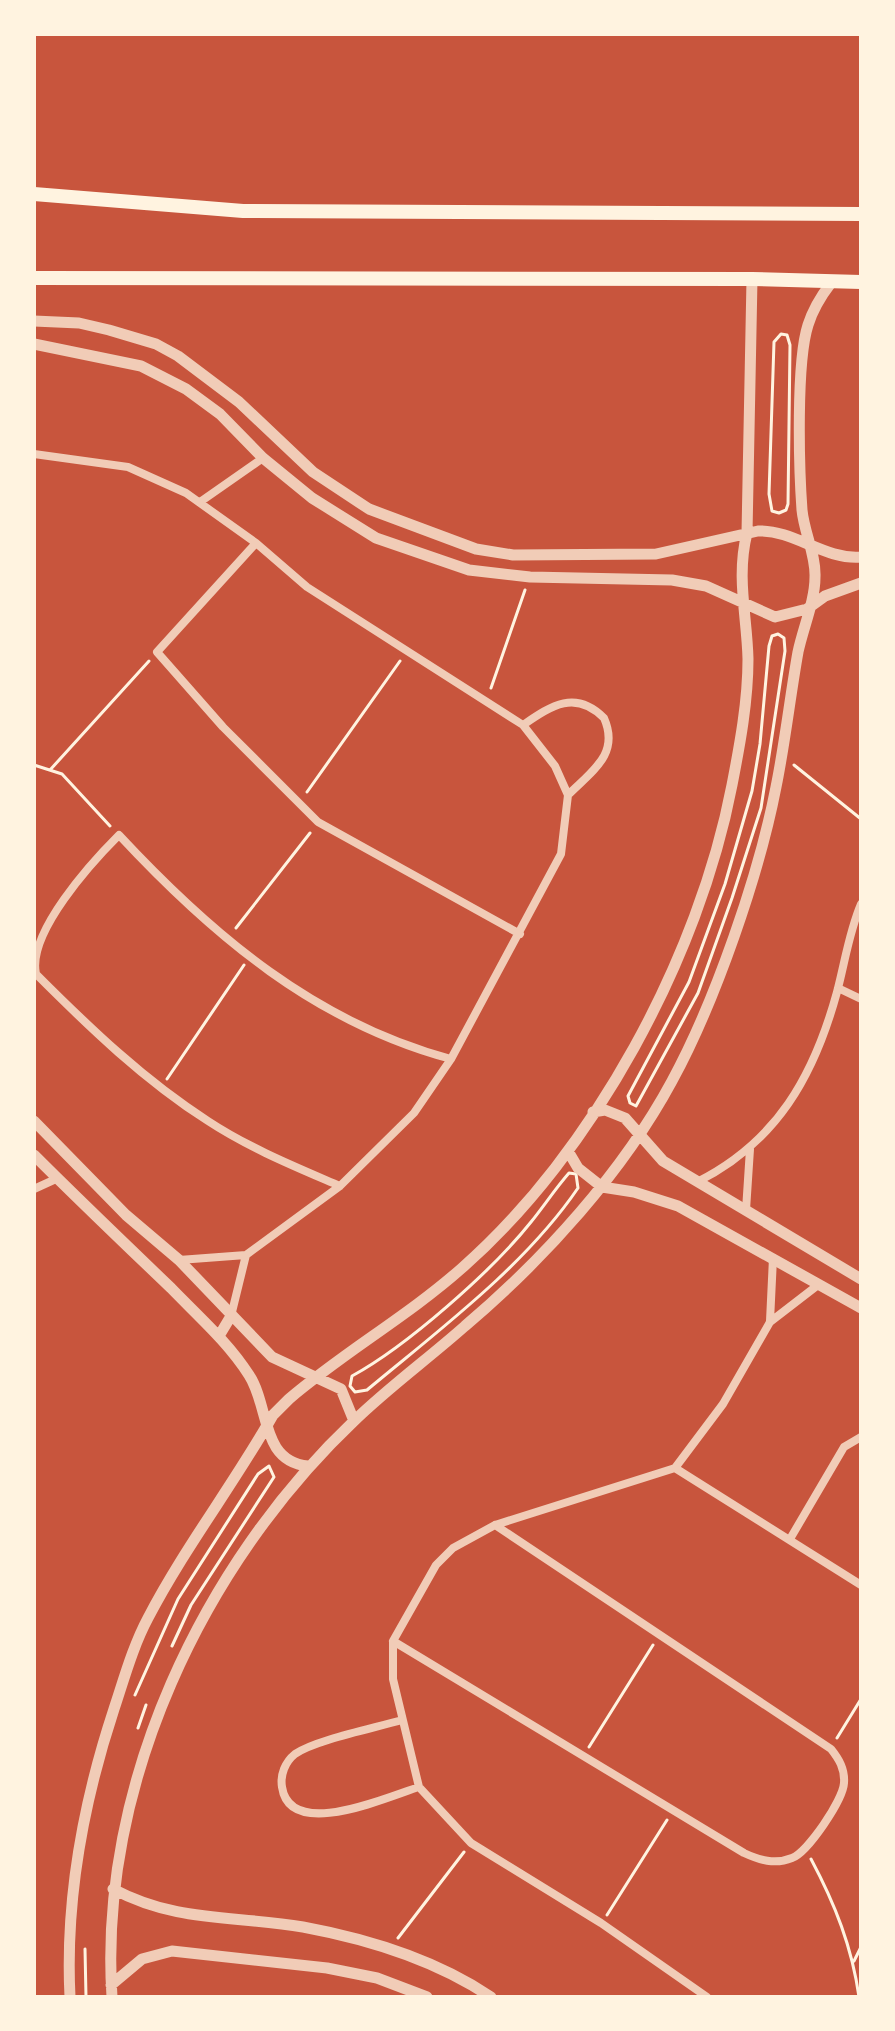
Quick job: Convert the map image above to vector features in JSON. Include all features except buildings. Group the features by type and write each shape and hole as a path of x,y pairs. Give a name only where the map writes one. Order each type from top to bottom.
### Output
{"main road":[{"path":"34,194 257,212 861,214"},
{"path":"34,278 752,279 861,282"}],"street":[{"path":"70,1997 72,1885 84,1815 121,1687 146,1621 184,1554 267,1427 289,1399 406,1315 464,1266 534,1198 593,1112 658,1002 713,862 732,787 745,707 748,657 740,569 747,533 752,279"},
{"path":"112,1991 113,1889 148,1746 175,1674 210,1605 251,1539 308,1466 354,1421 467,1325 602,1187 672,1081 721,966 763,841 782,755 807,609 816,580 802,506 802,355 817,302 831,283"},
{"path":"34,321 79,323 156,344 203,372 313,472 369,509 476,549 513,555 656,554 716,543 747,533 774,531 839,556 861,557"},
{"path":"34,344 99,354 141,366 197,397 312,498 376,538 469,570 530,577 672,580 706,586 775,617 807,609 825,596 861,583"},
{"path":"34,454 128,467 157,478 200,502 256,543 307,587 523,725 555,766 568,795 561,854 451,1059 414,1113 340,1186 246,1255 179,1260"},
{"path":"200,502 263,458"},
{"path":"256,543 157,652 318,822 520,934"},
{"path":"523,725 554,705 568,701 594,708 604,718 609,730 606,758 568,795"},
{"path":"340,1186 272,1156 211,1123 161,1088 100,1037 35,970 41,945 60,905 89,865 119,835 226,940 311,1001 404,1046 451,1059"},
{"path":"697,1182 750,1149 805,1081 815,1062 861,904"},
{"path":"838,988 861,999"},
{"path":"593,1112 605,1110 625,1118 663,1161 861,1279"},
{"path":"34,1121 126,1215 179,1260 272,1357 313,1380 341,1389 354,1421"},
{"path":"746,1210 750,1149"},
{"path":"568,1151 578,1168 602,1187 634,1192 678,1206 861,1308"},
{"path":"34,1155 219,1336 258,1392 267,1427 279,1453 296,1465 308,1466"},
{"path":"34,1189 58,1178"},
{"path":"111,1229 126,1215"},
{"path":"219,1336 231,1316 246,1255"},
{"path":"770,1322 773,1258"},
{"path":"707,1997 601,1923 471,1843 419,1787 391,1659 393,1641 436,1565 453,1548 495,1525 675,1468 723,1404 770,1322 818,1285"},
{"path":"790,1539 844,1447 861,1437"},
{"path":"675,1468 861,1585"},
{"path":"393,1641 759,1860 784,1860 806,1849 842,1794 843,1769 831,1749 495,1525"},
{"path":"402,1720 298,1752 284,1768 282,1790 293,1808 313,1816 419,1787"},
{"path":"113,1889 163,1912 302,1927 389,1950 467,1982 491,1997"},
{"path":"112,1991 142,1959 153,1953 172,1951 327,1968 377,1978 427,1997"}],"path":[{"path":"781,334 787,335 790,345 788,504 786,510 779,513 769,504 774,342 781,334"},
{"path":"485,703 530,577"},
{"path":"50,770 157,652"},
{"path":"298,804 406,652"},
{"path":"782,755 861,819"},
{"path":"34,765 62,774 119,835"},
{"path":"226,940 318,822"},
{"path":"161,1088 249,958"},
{"path":"569,1173 576,1174 578,1188 572,1198 460,1313 367,1390 355,1392 350,1386 352,1376 376,1363 495,1261 530,1224 569,1173"},
{"path":"584,1756 659,1635"},
{"path":"831,1749 861,1699"},
{"path":"601,1923 674,1810"},
{"path":"389,1950 471,1843"},
{"path":"806,1849 834,1903 854,1961 859,1997"},
{"path":"854,1961 861,1947"}]}
